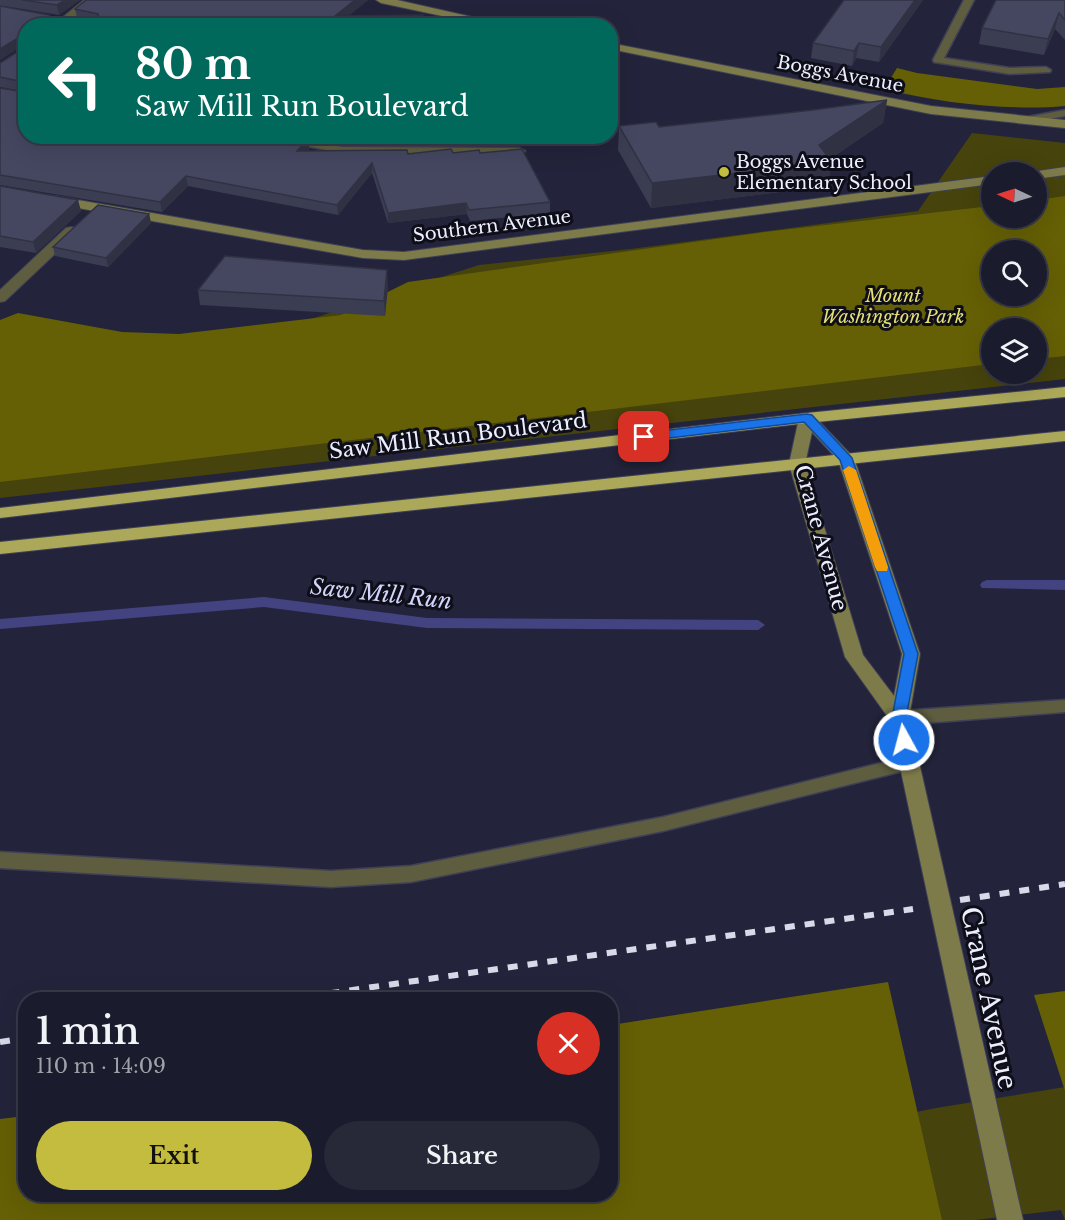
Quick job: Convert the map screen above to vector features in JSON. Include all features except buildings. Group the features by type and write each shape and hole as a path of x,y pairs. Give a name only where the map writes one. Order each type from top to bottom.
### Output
{"highway":[{"name":"Saw Mill Run Boulevard","path":"0,513 807,418 1065,392"},
{"path":"0,548 1065,436"}],"street":[{"path":"63,18 91,0"},
{"path":"381,0 468,18"},
{"name":"Boggs Avenue","path":"618,48 932,110 1065,124"},
{"path":"1047,173 1065,171"},
{"name":"Southern Avenue","path":"43,198 363,254 404,256 981,181"},
{"path":"0,298 96,207"},
{"name":"Crane Avenue","path":"807,418 846,458 911,654 899,718 1010,1220"},
{"name":"Crane Avenue","path":"807,418 797,464 854,657 899,718"}],"lane":[{"path":"969,0 938,60 1010,71 1046,70"},
{"path":"1027,120 1065,113"},
{"path":"308,144 342,150 519,151"},
{"path":"899,718 1065,706"},
{"path":"0,860 331,879 411,874 663,824 909,763"}],"green space":[{"path":"897,68 917,73 1037,89 1065,87 1065,106 974,105 884,89"},
{"name":"Mount Washington Park","path":"972,133 1065,143 1065,379 1047,381 1047,318 981,318 981,384 1020,384 0,498 0,415 12,415 479,265 631,249 918,211"},
{"name":"Mount Washington Park","path":"1065,196 1065,356 1047,358 1047,318 981,318 981,365 0,482 0,320 18,313 122,332 179,334 341,315 408,282 765,232 981,207 981,228 1047,228 1047,199"},
{"path":"888,982 942,1220 0,1220 0,1119 18,1117 18,1202 618,1202 618,1024"},
{"path":"1065,991 1065,1091 1034,995"},
{"path":"1065,1087 1065,1220 1061,1210 975,1220 779,1220 771,1142 936,1108"}],"waterway":[{"name":"Saw Mill Run","path":"987,585 1065,585"},
{"name":"Saw Mill Run","path":"0,624 264,602 427,623 758,625"}],"railway":[{"path":"960,900 1065,884"},
{"path":"338,992 913,909"},
{"path":"0,1042 18,1039"}],"slow traffic":[{"path":"849,470 882,567"}],"place":[{"name":"Boggs Avenue Elementary School","path":"724,172"}],"route":[{"path":"644,437 807,418 846,458 911,654 899,718 904,740"}]}
